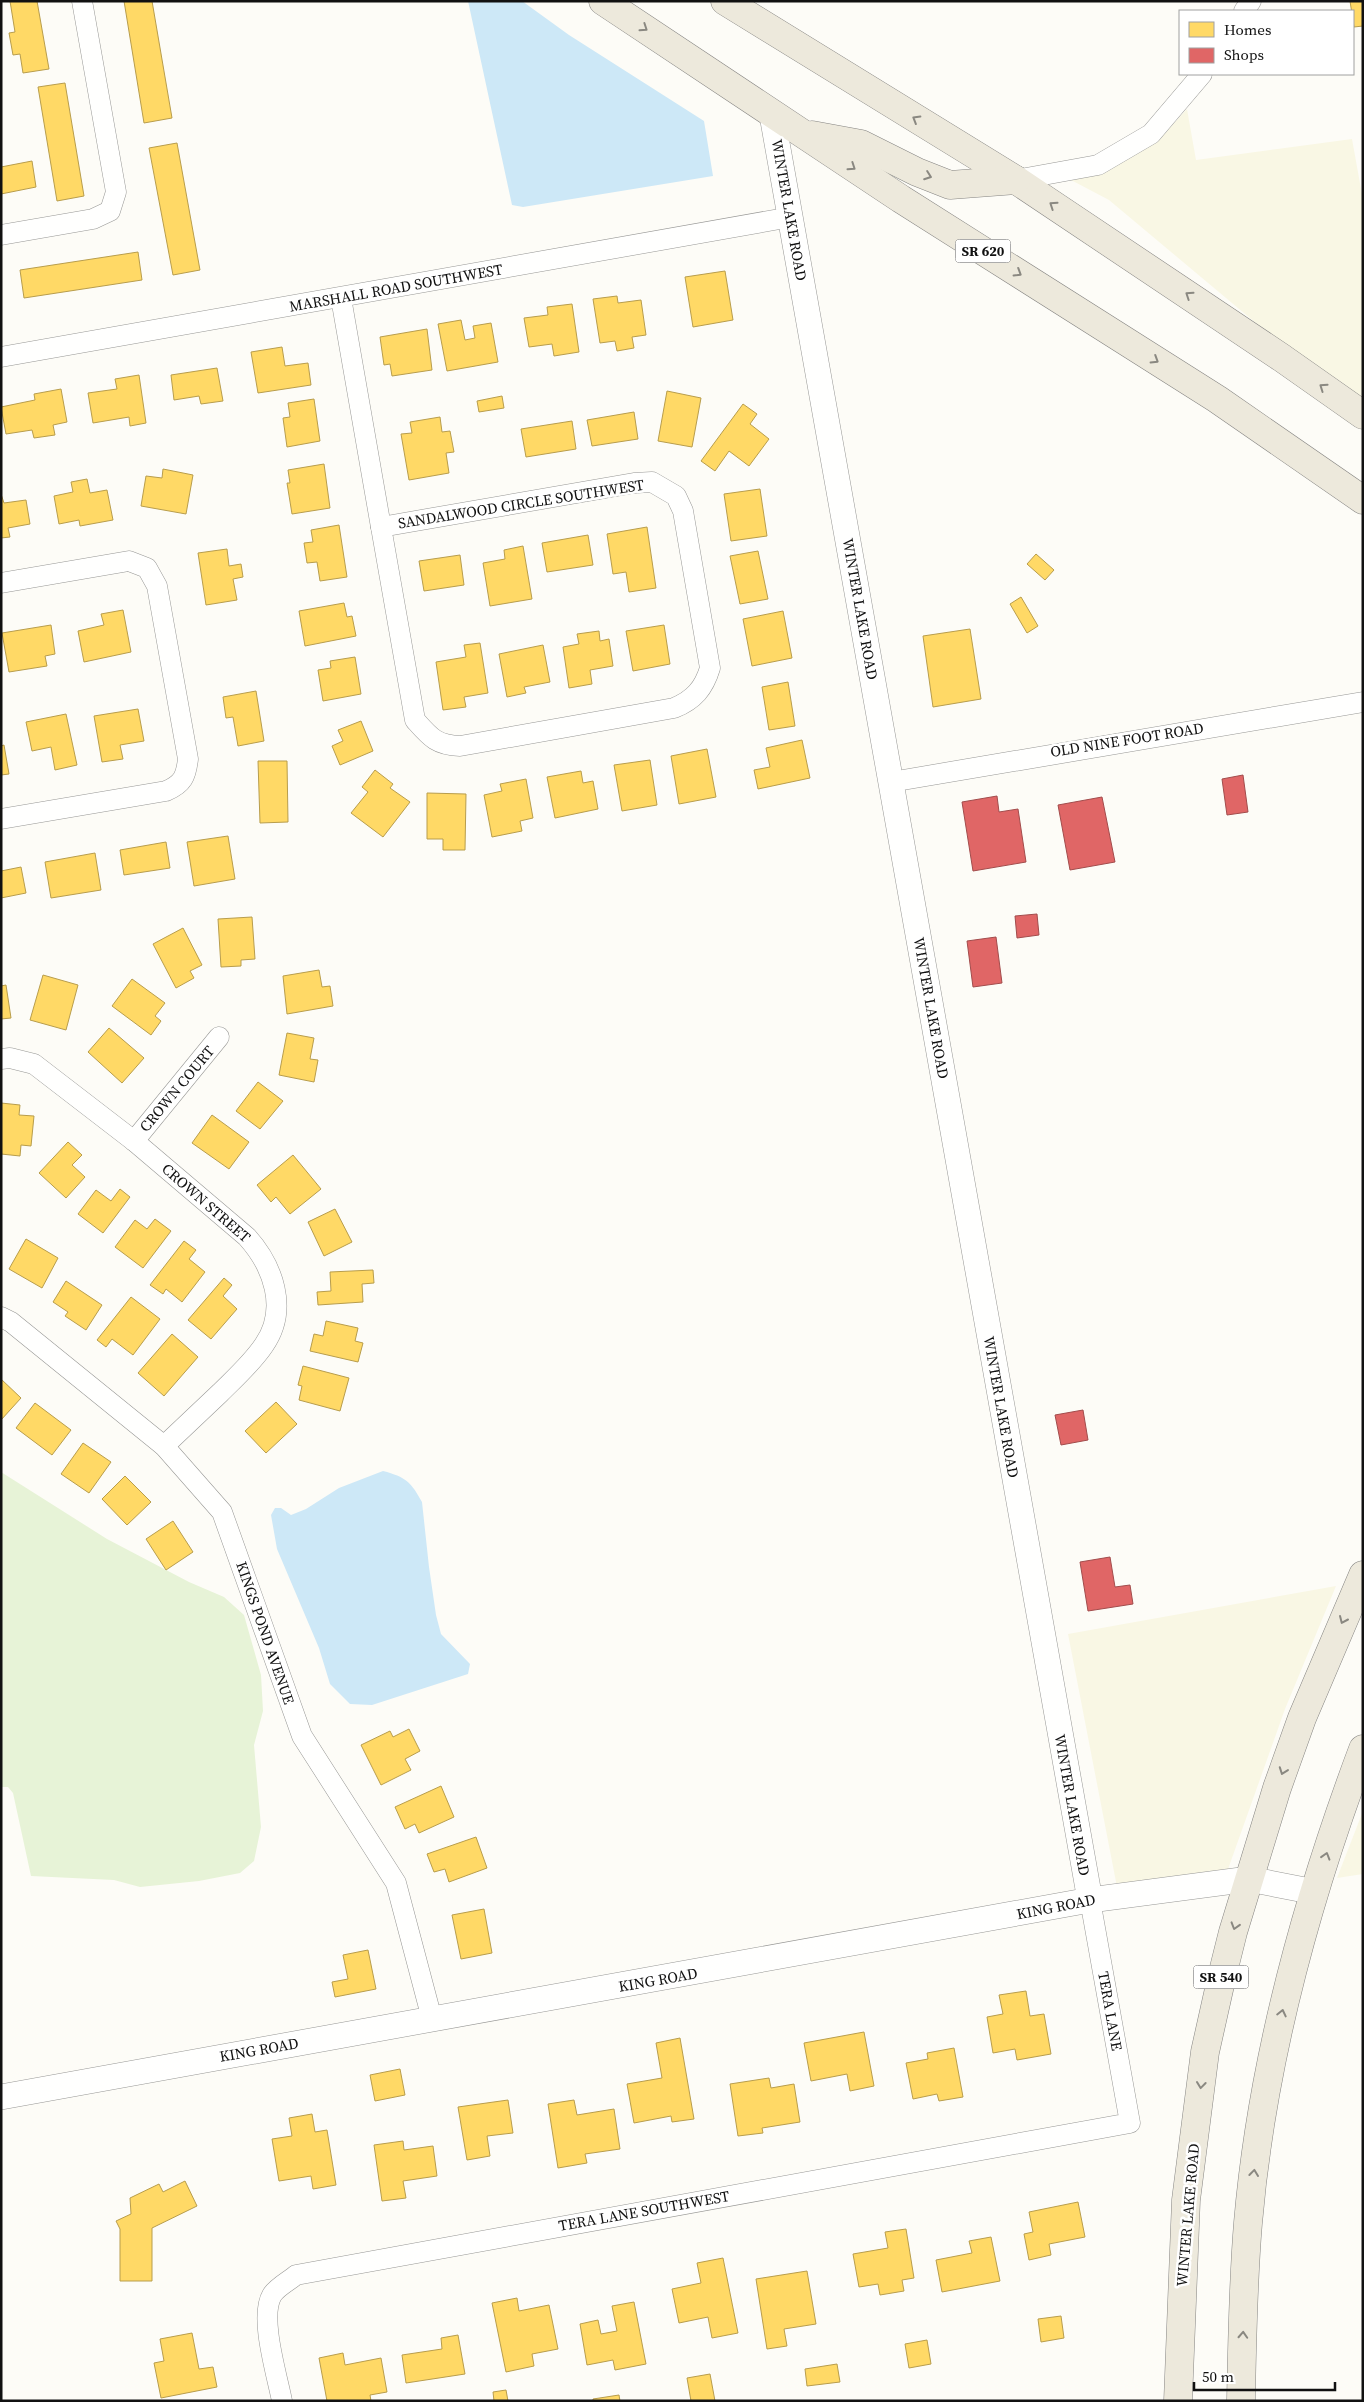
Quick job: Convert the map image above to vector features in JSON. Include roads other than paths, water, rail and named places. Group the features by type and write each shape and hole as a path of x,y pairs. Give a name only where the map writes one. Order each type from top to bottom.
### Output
{"main road":[{"name":"SR 620","path":"603,1 772,116 801,132 901,199 1217,399 1363,500"},
{"path":"725,1 1016,180 1282,358 1363,415"},
{"path":"801,132 861,144 917,172 950,185 1016,180"},
{"name":"WINTER LAKE ROAD","path":"1178,2401 1186,2200 1204,2059 1222,1976 1277,1788 1302,1718 1363,1576"},
{"path":"1241,2401 1248,2223 1257,2153 1280,2024 1298,1948 1341,1808 1363,1749"}],"street":[{"path":"1,235 93,219 110,211 116,192 82,1"},
{"path":"1016,180 1098,165 1151,134 1201,75"},
{"name":"WINTER LAKE ROAD","path":"772,116 1090,1900"},
{"name":"MARSHALL ROAD SOUTHWEST","path":"1,357 790,217"},
{"name":"SANDALWOOD CIRCLE SOUTHWEST","path":"341,298 415,720 426,733 444,745 460,746 674,708 690,702 705,683 710,668 683,511 676,496 652,482 634,482 382,527"},
{"path":"1,582 129,560 147,568 157,586 188,759 186,774 181,782 166,791 1,819"},
{"name":"OLD NINE FOOT ROAD","path":"891,782 1363,702"},
{"name":"CROWN COURT","path":"134,1141 219,1038"},
{"name":"CROWN STREET","path":"1,1059 10,1058 34,1064 134,1141 247,1237 261,1252 274,1280 276,1294 275,1317 265,1344 241,1372 164,1446"},
{"name":"KINGS POND AVENUE","path":"1,1317 11,1322 164,1446 222,1512 302,1736 396,1883 432,2019"},
{"name":"KING ROAD","path":"1,2097 1020,1915 1090,1900 1249,1879 1315,1892"},
{"name":"TERA LANE","path":"1090,1900 1130,2123"},
{"name":"TERA LANE SOUTHWEST","path":"282,2401 267,2322 267,2308 275,2291 296,2276 1130,2123"}],"water":[{"path":"468,1 522,1 569,35 704,121 713,176 523,207 512,205"},
{"path":"383,1471 407,1481 422,1502 429,1567 436,1615 441,1634 470,1664 468,1674 372,1705 350,1704 330,1684 319,1648 277,1549 271,1515 275,1508 281,1508 291,1515 306,1509 339,1488"}]}
